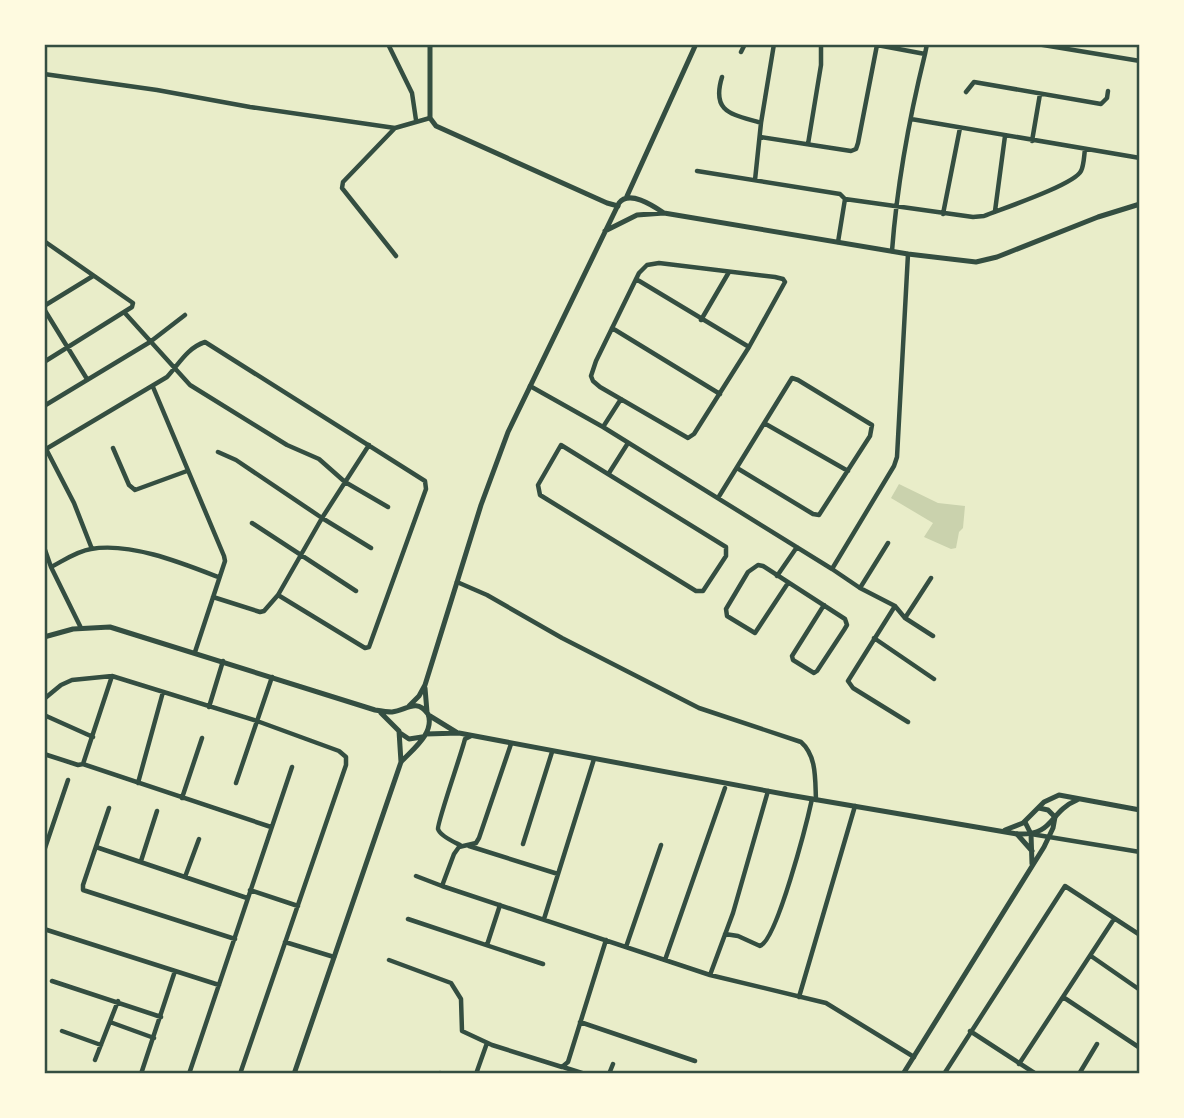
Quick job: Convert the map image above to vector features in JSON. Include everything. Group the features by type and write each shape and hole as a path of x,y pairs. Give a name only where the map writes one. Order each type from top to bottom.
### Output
{"main road":[{"path":"430,44 430,118 436,126 618,206"},
{"path":"401,762 397,716 419,696 425,685 491,475 530,386 605,231 621,200 627,196 696,44"},
{"path":"627,196 664,213"},
{"path":"637,215 640,207 638,201"},
{"path":"605,231 637,215 664,213 964,262 987,260 1098,217 1140,204"},
{"path":"618,206 620,213 629,218"},
{"path":"44,637 81,628 128,631 375,710 389,712 419,706 459,733"},
{"path":"294,1074 401,762 430,725 425,685"},
{"path":"375,710 409,739 424,735 459,733 552,752 1017,834 1031,834 1045,829 1064,806 1077,800"},
{"path":"1002,831 1025,822 1049,799 1059,795 1140,810"},
{"path":"1039,808 1048,810 1055,817"},
{"path":"903,1074 1031,867 1053,828 1055,817"},
{"path":"1025,822 1031,834 1031,867"},
{"path":"1017,834 1032,851"}],"street":[{"path":"388,44 412,93 416,120"},
{"path":"741,52 745,44"},
{"path":"755,180 774,44"},
{"path":"808,144 821,65 821,44"},
{"path":"761,137 845,151 856,149 877,44 925,54"},
{"path":"892,251 895,206 928,44"},
{"path":"1037,44 1140,61"},
{"path":"44,74 395,128"},
{"path":"722,77 718,93 722,107 761,123"},
{"path":"966,92 974,82 1101,104 1107,98 1108,90"},
{"path":"1032,141 1040,94"},
{"path":"396,256 342,188 345,179 395,128 430,118"},
{"path":"911,119 1140,159"},
{"path":"943,214 960,128"},
{"path":"995,211 1006,136"},
{"path":"697,171 840,194 845,199 973,217 995,211 1076,178 1082,170 1085,149"},
{"path":"838,242 845,199"},
{"path":"44,241 131,300 132,307 44,362"},
{"path":"44,251 51,246"},
{"path":"832,569 897,457 908,254"},
{"path":"659,263 729,272 775,277 785,282 749,347 694,434 688,438 593,381 592,370 643,267 659,263"},
{"path":"701,320 729,272"},
{"path":"87,379 44,308 93,276"},
{"path":"636,279 749,347"},
{"path":"124,312 190,385 287,445 319,459 345,482 388,507"},
{"path":"44,406 150,342 185,315"},
{"path":"612,328 720,394"},
{"path":"92,549 74,503 45,447 153,387 171,374 174,367 194,348 205,342 427,484 369,647 365,648 278,595"},
{"path":"718,498 792,379 798,380 872,425 873,431 822,513 816,515 737,468"},
{"path":"530,386 603,427 860,588 895,606 905,618 933,636"},
{"path":"153,387 225,561 195,652"},
{"path":"603,427 621,399"},
{"path":"764,423 848,471"},
{"path":"609,473 628,443"},
{"path":"214,597 264,611 278,595 322,518 369,445"},
{"path":"561,445 609,473 726,547 726,556 703,591 696,592 540,495 538,491 538,485 561,445"},
{"path":"113,448 129,485 135,490 187,471"},
{"path":"218,452 236,460 372,548"},
{"path":"252,523 356,591"},
{"path":"860,588 888,543"},
{"path":"44,547 81,628"},
{"path":"777,576 797,547"},
{"path":"51,567 92,549 144,552 218,578"},
{"path":"789,583 755,633 727,616 726,609 753,568 758,565 763,566 824,605 845,619 847,625 814,673 793,660 792,656 824,605"},
{"path":"905,618 931,578"},
{"path":"457,582 699,708 801,742 808,749 813,763 814,799 775,925 766,943 760,946 747,939 725,934"},
{"path":"895,606 848,681 853,688 908,722"},
{"path":"874,638 934,679"},
{"path":"209,707 223,661"},
{"path":"83,764 112,676"},
{"path":"44,699 72,680 112,676 257,721 339,751 347,761 240,1074"},
{"path":"236,783 272,677"},
{"path":"138,783 163,692"},
{"path":"44,715 93,737"},
{"path":"471,736 466,739 438,828 440,833 460,845 475,844 479,838 511,744"},
{"path":"182,798 202,738"},
{"path":"523,844 552,752"},
{"path":"44,754 78,765 83,764 271,827"},
{"path":"544,919 594,759"},
{"path":"189,1074 292,766"},
{"path":"44,851 68,780"},
{"path":"665,960 724,788"},
{"path":"710,975 768,791"},
{"path":"799,997 855,806"},
{"path":"109,808 83,885 85,891 235,939"},
{"path":"141,861 157,811"},
{"path":"1031,834 1140,852"},
{"path":"186,877 200,839"},
{"path":"442,886 460,845"},
{"path":"467,845 558,874"},
{"path":"626,947 661,845"},
{"path":"96,847 248,898"},
{"path":"416,876 710,975 825,1003 914,1057"},
{"path":"944,1074 1065,886 1140,936"},
{"path":"250,890 298,906"},
{"path":"487,946 500,905"},
{"path":"408,919 543,964"},
{"path":"1019,1064 1114,919"},
{"path":"44,929 219,985"},
{"path":"562,1067 568,1062 606,940"},
{"path":"285,942 334,957"},
{"path":"1091,956 1140,990"},
{"path":"389,960 451,983 461,999 462,1031 487,1043 585,1074"},
{"path":"141,1074 175,971"},
{"path":"52,981 161,1017"},
{"path":"1063,997 1140,1048"},
{"path":"95,1060 118,1001"},
{"path":"110,1022 154,1038"},
{"path":"580,1022 695,1061"},
{"path":"62,1031 101,1045"},
{"path":"970,1031 1036,1074"},
{"path":"476,1074 487,1043"},
{"path":"1079,1074 1097,1044"},
{"path":"609,1074 613,1064"}],"green space":[{"path":"899,484 938,503 965,506 963,528 959,532 956,548 951,549 924,537 933,523 891,498"}]}
